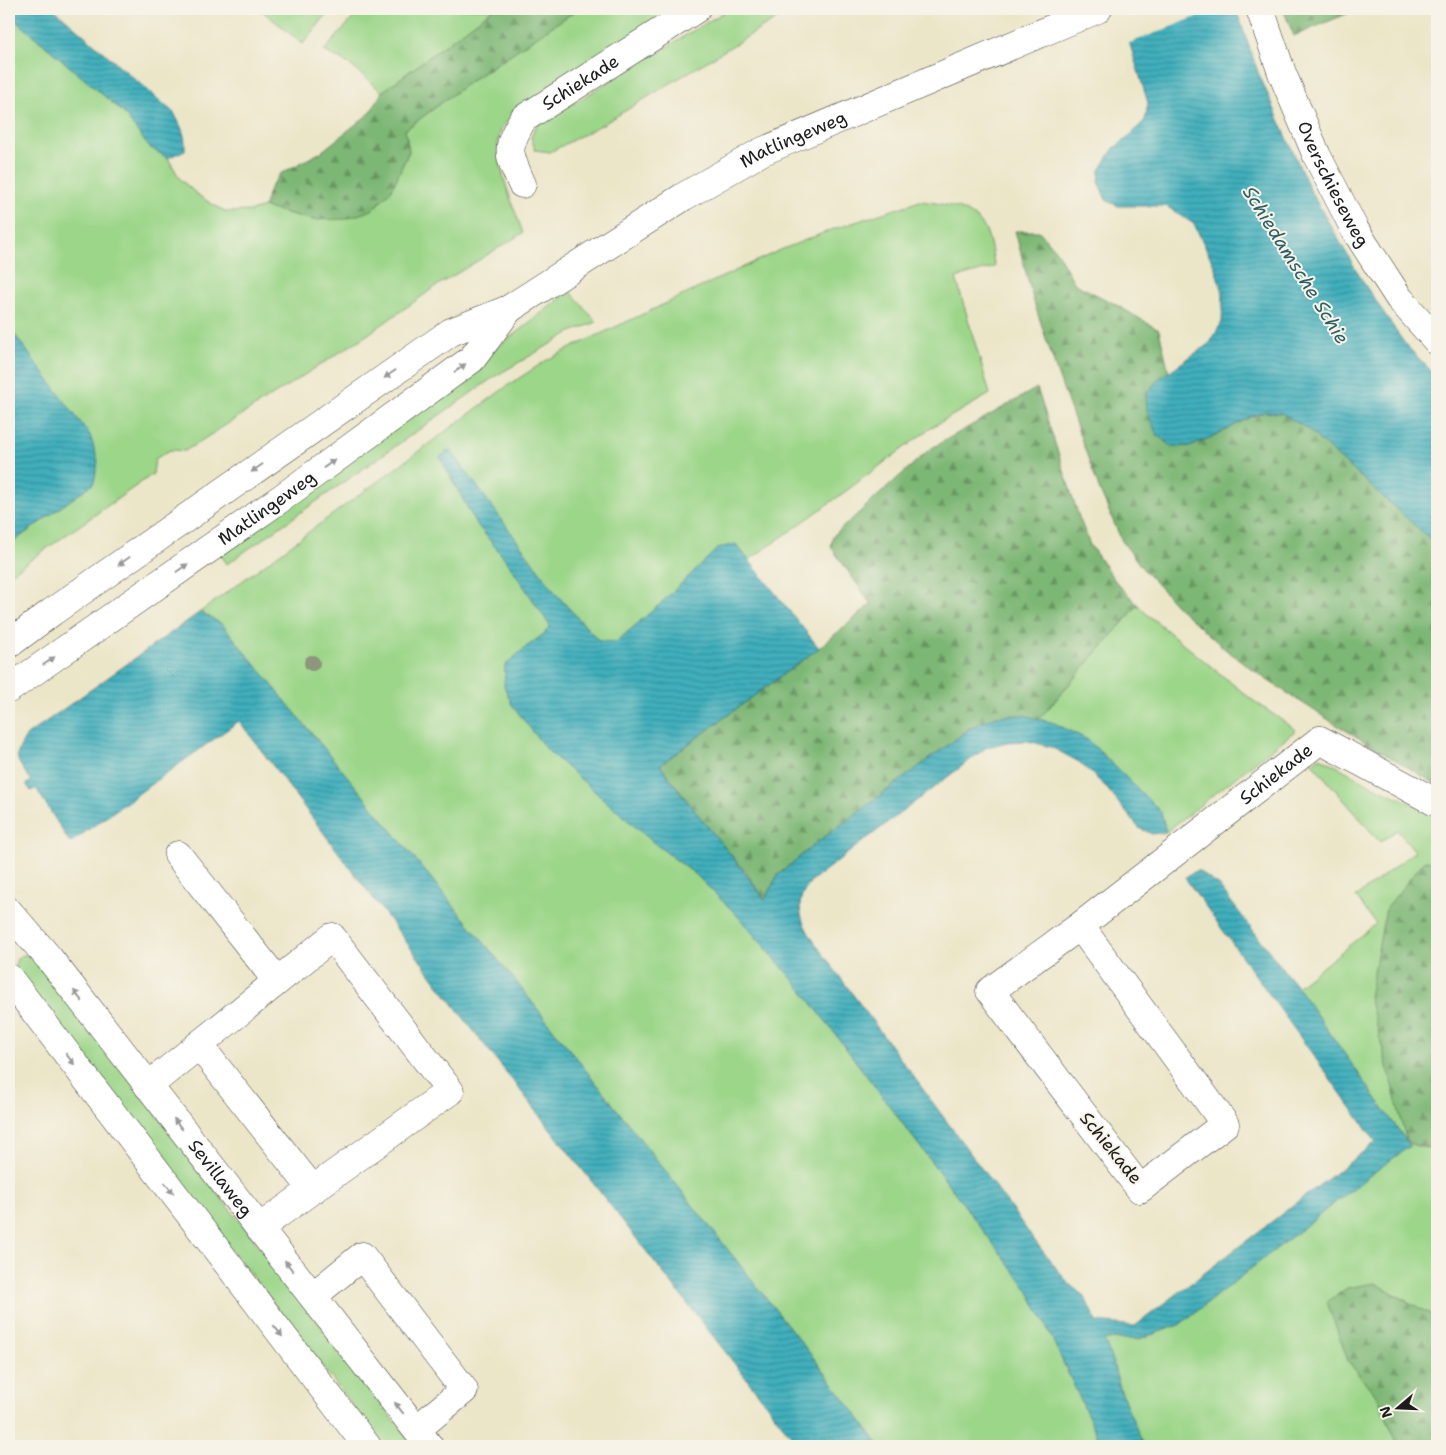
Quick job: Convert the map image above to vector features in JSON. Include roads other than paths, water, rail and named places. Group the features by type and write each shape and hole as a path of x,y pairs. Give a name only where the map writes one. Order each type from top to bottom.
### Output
{"street":[{"name":"Schiekade","path":"522,184 509,156 513,137 523,119 696,9"},
{"name":"Matlingeweg","path":"9,644 451,332 508,309 683,197 761,152 1098,9"},
{"name":"Overschieseweg","path":"1260,9 1282,73 1313,146 1355,230 1399,298 1437,341"},
{"name":"Matlingeweg","path":"9,688 283,497 472,359 508,309"},
{"name":"Schiekade","path":"1080,926 1226,1124 1140,1190 990,991 1080,926 1320,740 1437,803"},
{"path":"178,855 277,981"},
{"name":"Sevillaweg","path":"11,918 49,958 423,1438"},
{"path":"148,1086 332,937 450,1092 260,1228"},
{"path":"9,978 367,1446"},
{"path":"199,1045 313,1190"},
{"path":"313,1296 362,1256 464,1390 423,1438"}],"water":[{"path":"9,9 54,9 174,113 184,135 185,150 168,158 149,147 123,112 9,15"},
{"name":"Schiedamsche Schie","path":"1119,9 1236,9 1258,72 1311,192 1365,285 1405,344 1437,377 1437,545 1306,428 1281,413 1265,412 1250,417 1192,446 1171,446 1157,435 1147,411 1146,396 1157,380 1210,343 1222,322 1223,294 1214,265 1194,224 1166,206 1118,206 1106,200 1099,184 1100,170 1114,148 1129,137 1145,120 1148,103"},
{"path":"9,327 90,435 98,461 94,483 9,545"},
{"path":"450,449 557,595 599,641 616,642 659,605 718,548 736,544 819,648 660,765 765,900 778,875 815,844 972,727 996,716 1023,715 1054,723 1088,740 1161,812 1166,832 1152,834 1139,828 1104,785 1079,762 1051,747 1028,741 1008,742 987,747 810,882 800,904 806,929 816,944 1038,1245 1068,1283 1085,1297 1096,1322 1135,1326 1376,1142 1185,878 1197,870 1218,885 1297,987 1410,1146 1179,1325 1139,1339 1104,1339 1119,1387 1145,1446 1102,1446 1028,1290 802,990 735,913 695,874 654,843 546,749 512,705 504,686 505,665 544,634 550,626 509,564 475,522 440,457"},
{"path":"200,612 222,624 513,978 816,1361 880,1446 799,1446 469,1025 239,721 70,843 36,788 31,791 26,784 31,781 19,763 18,758 22,743 27,735"}]}
